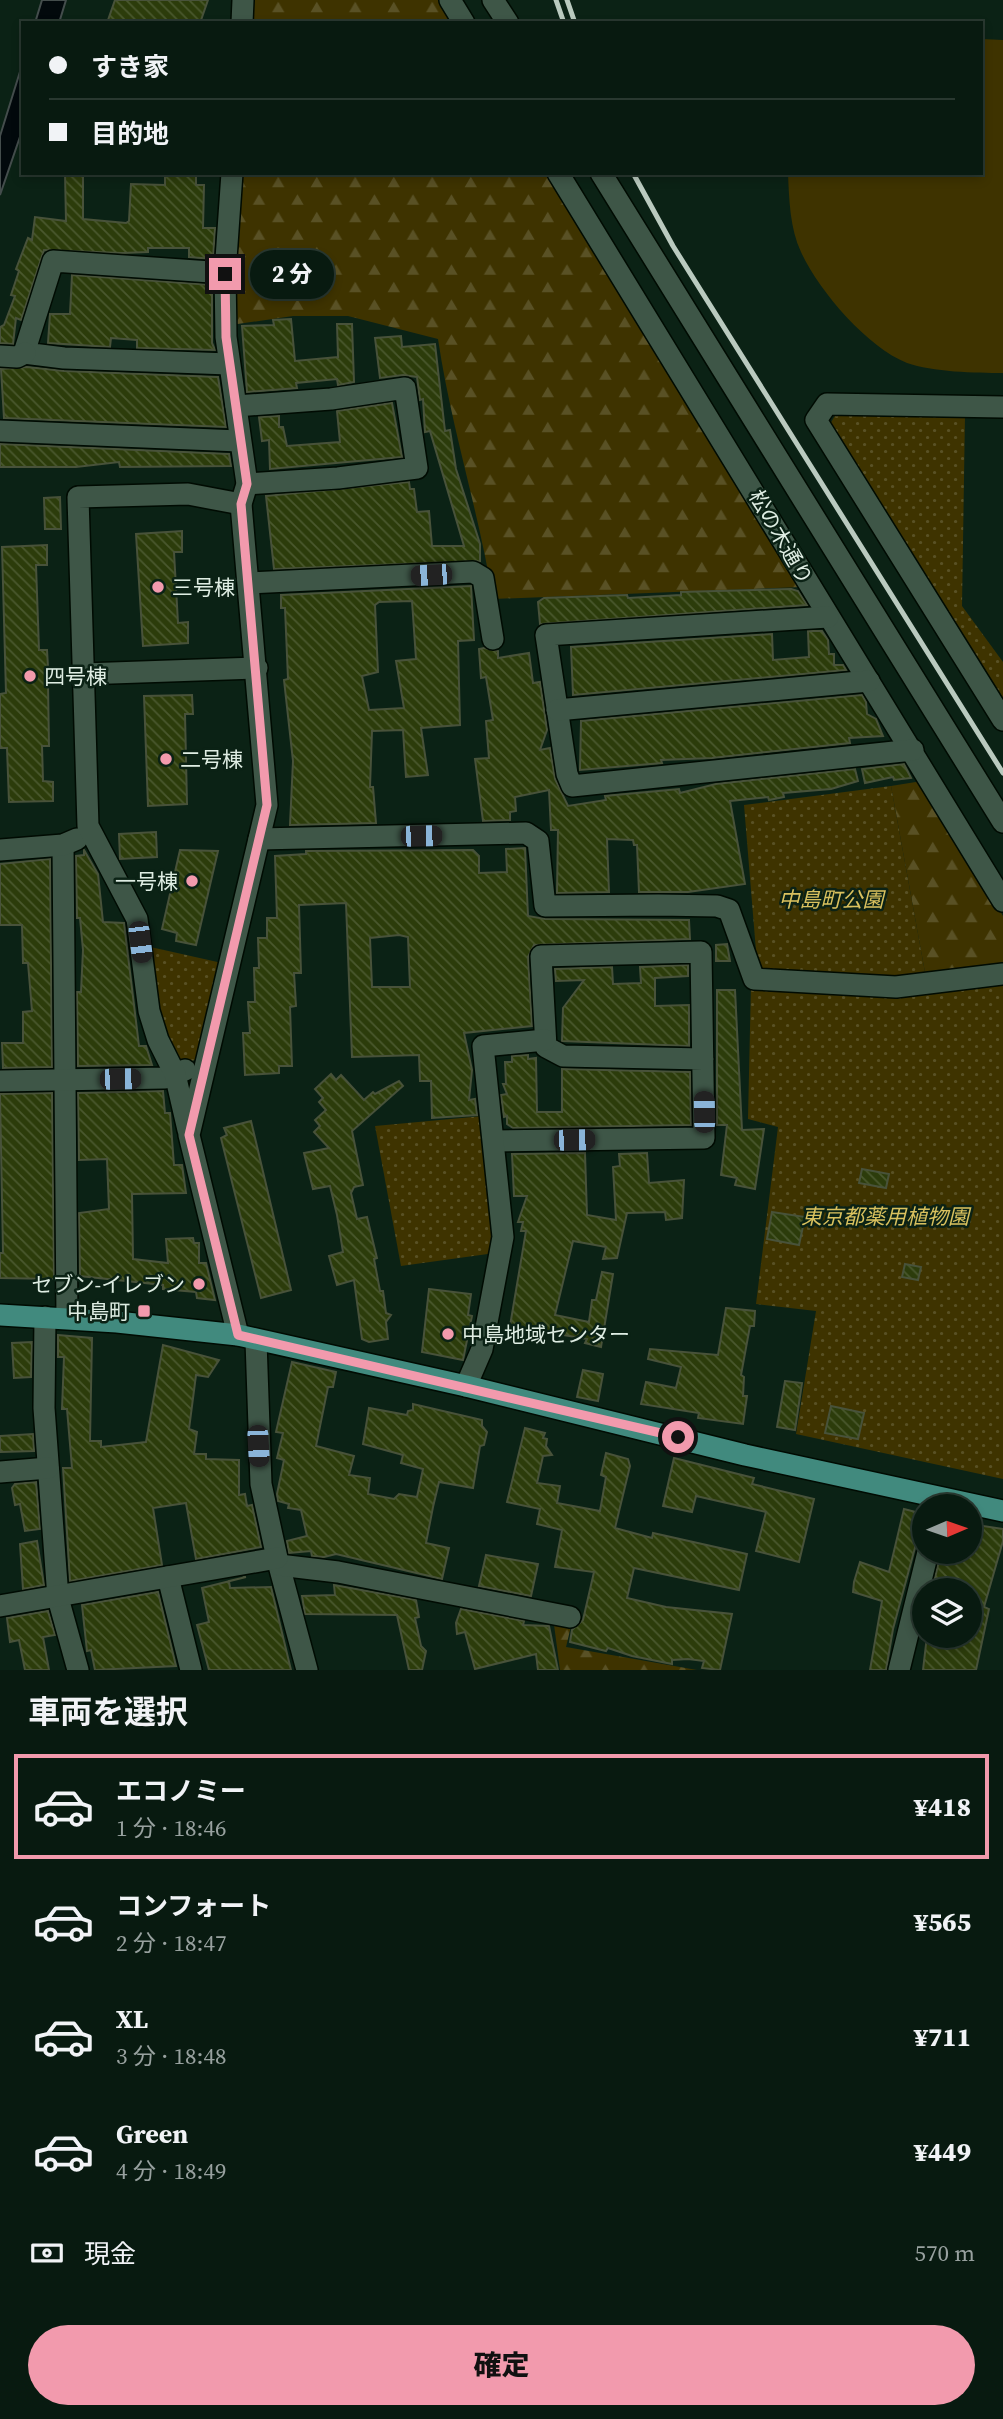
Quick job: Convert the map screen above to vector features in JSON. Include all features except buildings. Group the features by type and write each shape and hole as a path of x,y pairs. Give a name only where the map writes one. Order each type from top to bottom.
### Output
{"main road":[{"path":"0,1315 67,1318 247,1338 466,1386 912,1495"},
{"path":"982,1508 1003,1511"}],"street":[{"path":"242,21 243,0"},
{"path":"450,0 463,21"},
{"path":"494,0 507,21"},
{"path":"189,1135 267,805 244,494 236,406 229,364 225,274 232,175"},
{"name":"松の木通り","path":"559,175 1003,901"},
{"path":"602,175 1003,822"},
{"path":"25,352 53,261 225,274"},
{"path":"0,356 17,357 25,352 64,358 229,364"},
{"path":"236,406 331,399 405,388 417,468 244,494 78,497 88,826 137,919 149,1011 158,1040 175,1074 189,1135 247,1338 261,1484 307,1670"},
{"path":"1003,407 827,404 816,420 1003,720"},
{"path":"0,431 239,441"},
{"path":"250,583 473,572 483,578 493,639"},
{"path":"828,617 546,635 572,786 913,750"},
{"path":"83,674 257,668"},
{"path":"557,710 869,681"},
{"path":"0,850 64,845 91,832"},
{"path":"259,839 526,833 538,841 545,906 718,906 729,910 754,979 896,988 1003,974"},
{"path":"64,845 67,1318"},
{"path":"495,1141 704,1138 703,1059 701,952 541,956 546,1047 563,1056 703,1059"},
{"path":"466,1386 482,1349 503,1237 483,1046 545,1040"},
{"path":"0,1081 165,1079 207,1063"},
{"path":"45,1317 44,1408 58,1598 78,1670"},
{"path":"0,1472 48,1468"},
{"path":"0,1606 278,1561 570,1618"},
{"path":"899,1670 925,1564"},
{"path":"169,1577 191,1670"}],"green space":[{"path":"251,0 438,0 451,21 249,21"},
{"path":"983,39 1003,40 1003,373 917,366 892,355 876,344 832,300 809,267 794,234 788,175 983,175"},
{"path":"237,175 547,175 802,587 493,599 438,339 348,316 293,316 231,325"},
{"path":"837,412 965,415 962,606 1003,662 1003,704 829,426"},
{"path":"922,781 1003,916 1003,966 926,978 891,786"},
{"name":"中島町公園","path":"891,786 926,978 766,975 757,963 744,805"},
{"path":"146,946 222,963 200,1058 181,1065 163,1039"},
{"name":"東京都薬用植物園","path":"1003,979 1003,1479 796,1434 816,1311 756,1304 778,1127 748,1119 751,984"},
{"path":"483,1116 495,1253 401,1266 375,1126"},
{"path":"553,1617 572,1622 566,1647 697,1670 560,1670"}],"shaded area":[{"path":"42,0 66,0 60,21 36,21"},
{"path":"21,68 21,134 0,195 0,136"}],"railway":[{"path":"556,0 563,21"},
{"path":"567,0 574,21"},
{"path":"634,175 673,246 1003,773"}],"place":[{"name":"三号棟","path":"158,587"},
{"name":"四号棟","path":"30,676"},
{"name":"二号棟","path":"166,759"},
{"name":"一号棟","path":"192,881"},
{"name":"セブン-イレブン","path":"199,1284"},
{"name":"中島町","path":"144,1311"},
{"name":"中島地域センター","path":"448,1334"}],"route":[{"path":"225,274 226,337 247,484 241,504 245,518 267,805 189,1135 238,1335 678,1437"}]}
